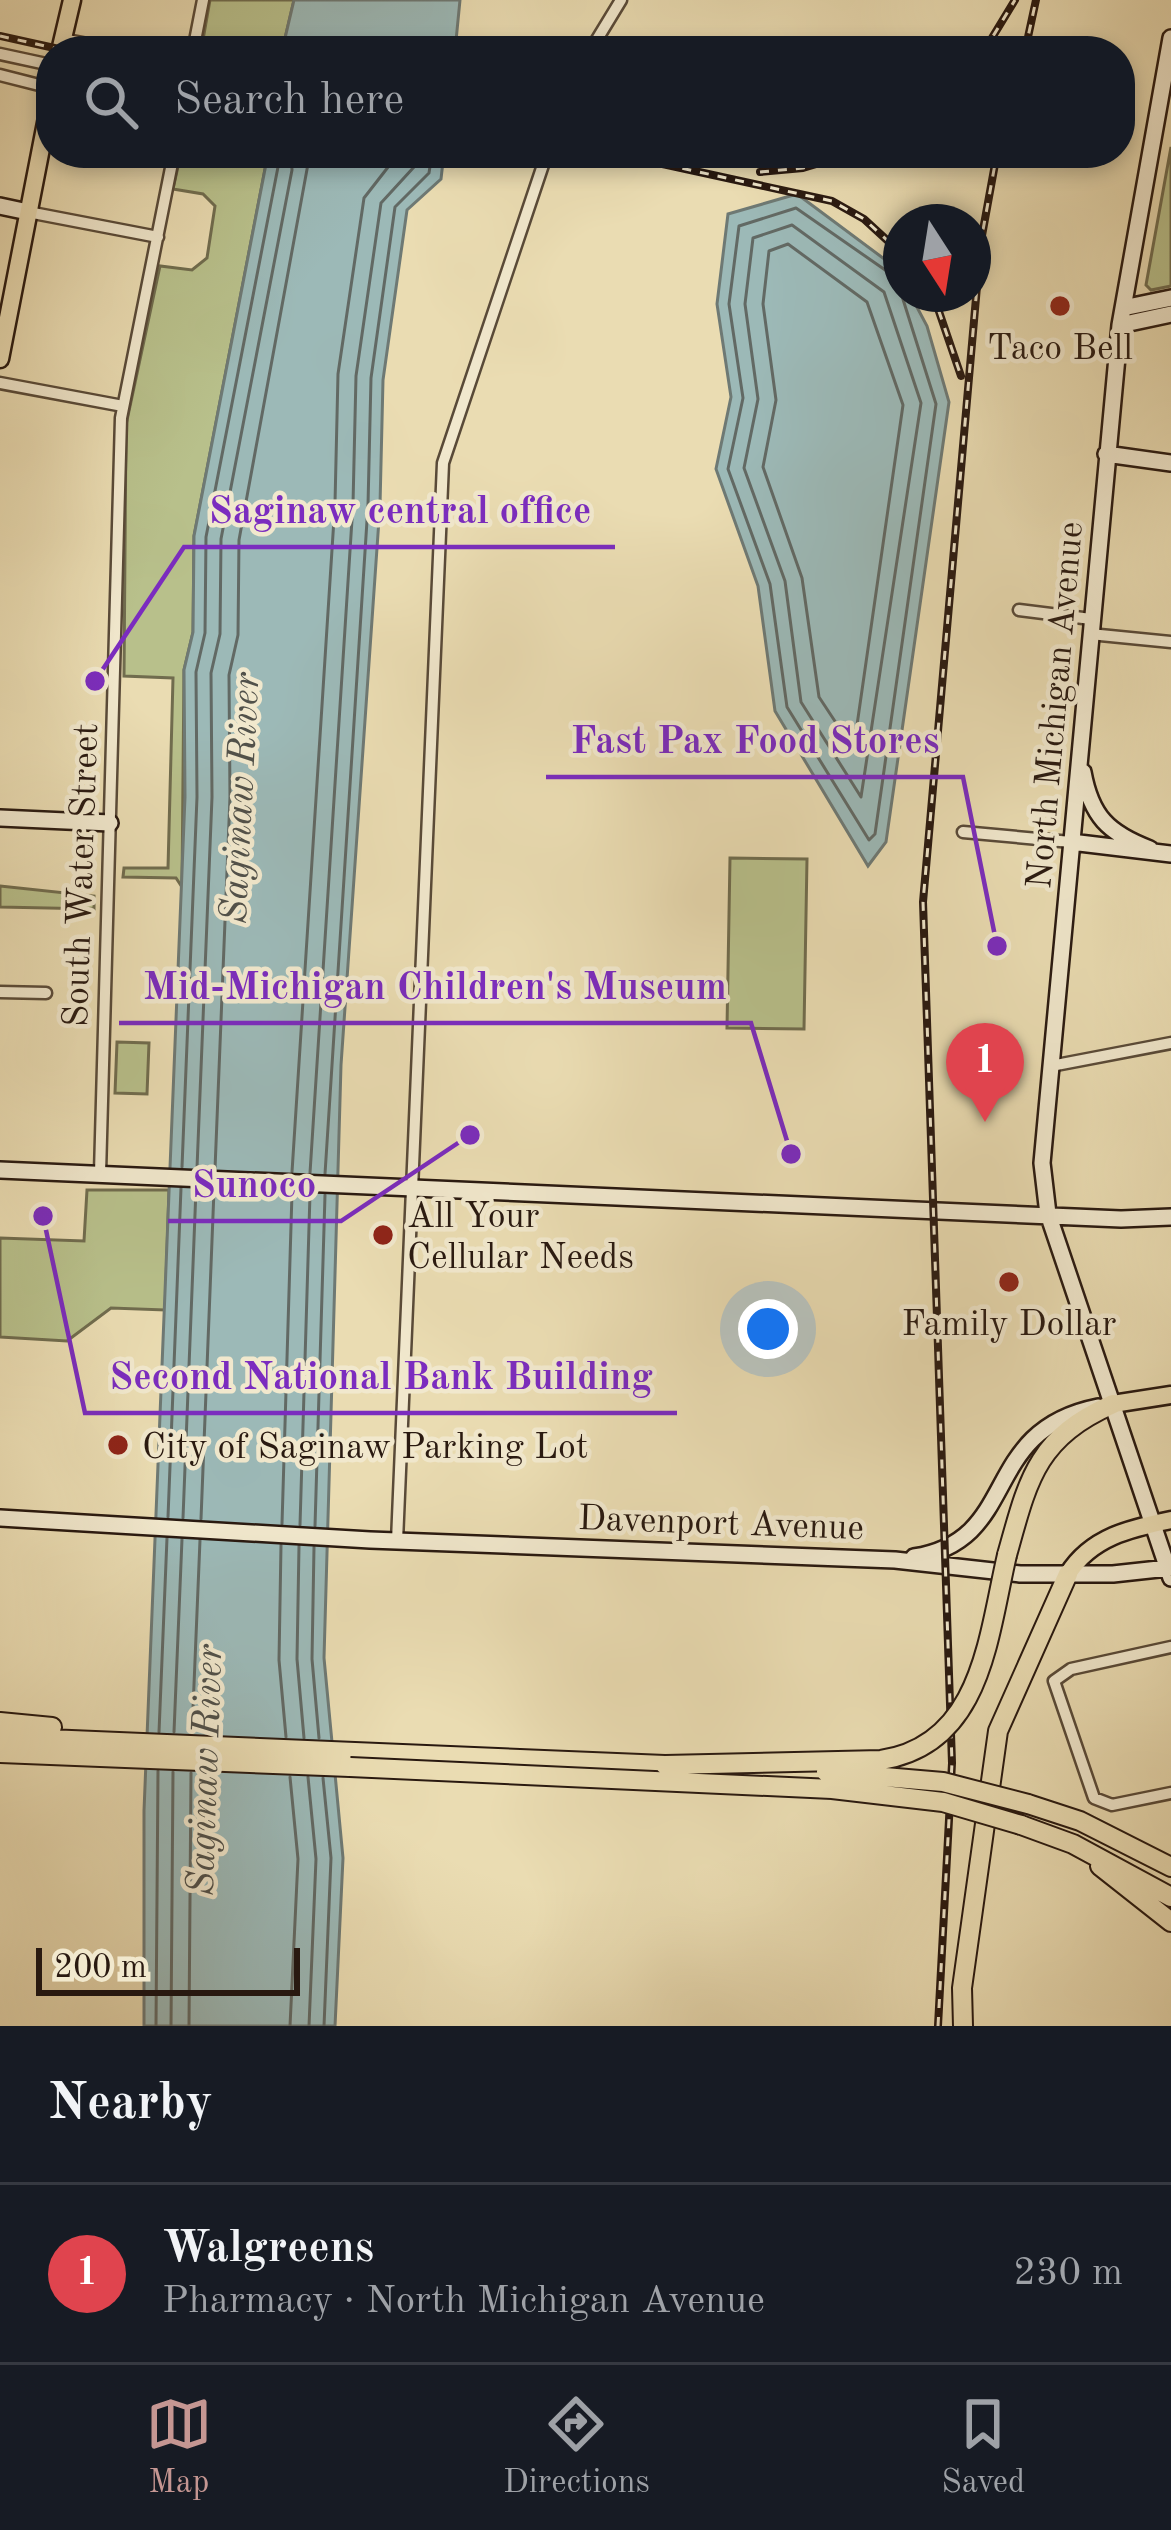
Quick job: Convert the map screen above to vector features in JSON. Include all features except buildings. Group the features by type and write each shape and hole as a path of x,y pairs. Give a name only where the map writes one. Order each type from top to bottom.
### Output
{"highway":[{"path":"665,1765 880,1760 902,1757 932,1741 957,1717 974,1689 1007,1555 1036,1464 1068,1429 1113,1404"},
{"path":"963,2026 962,1988 998,1731 1068,1574"},
{"path":"0,1722 175,1736 205,1745"},
{"path":"0,1736 943,1782 1080,1821 1171,1867"},
{"path":"0,1753 832,1789 943,1802 1073,1844 1171,1897"},
{"path":"1073,1844 1171,1922"}],"main road":[{"path":"63,36 72,0"},
{"name":"North Michigan Avenue","path":"1169,1573 1162,1522 1113,1404 1048,1214 1042,1163 1106,454 1122,317 1171,38"},
{"path":"0,358 36,168"},
{"path":"0,206 28,212"},
{"path":"1122,317 1171,298"},
{"path":"1122,317 1171,314"},
{"path":"1106,454 1171,463"},
{"path":"1079,754 1088,802 1104,827 1150,849"},
{"path":"0,818 110,823"},
{"path":"1071,842 1171,854"},
{"path":"0,1170 1171,1217"},
{"path":"895,1560 928,1555 964,1538 979,1523 1031,1435 1049,1421 1171,1395"},
{"name":"Davenport Avenue","path":"0,1518 370,1540 895,1560 1068,1574 1169,1573"},
{"path":"1068,1574 1101,1542 1162,1522"}],"street":[{"path":"196,36 203,0"},
{"path":"599,36 621,0"},
{"path":"0,54 36,62"},
{"path":"0,75 36,87"},
{"name":"South Water Street","path":"100,1173 98,995 110,823 124,406 171,168"},
{"path":"397,1541 443,463 542,168"},
{"path":"28,212 158,237"},
{"path":"0,383 124,406"},
{"path":"1019,610 1171,642"},
{"path":"963,832 1071,842"},
{"path":"0,992 46,993"},
{"path":"1051,1066 1171,1043"},
{"path":"1171,1648 1071,1669 1056,1677 1090,1792 1101,1803 1171,1793"}],"green space":[{"path":"210,0 294,0 286,36 204,36"},
{"path":"1171,147 1171,286 1151,290 1146,285"},
{"path":"178,168 265,168 194,536 193,632 184,670 182,887 176,878 123,877 124,868 168,868 173,678 124,676 126,425 160,266 192,270 207,258 215,206 203,194 173,189"},
{"path":"730,858 807,859 804,1029 727,1028"},
{"path":"0,886 94,896 94,909 0,907"},
{"path":"117,1042 149,1043 147,1094 115,1093"},
{"path":"87,1190 169,1190 165,1310 111,1308 67,1341 0,1337 0,1238 84,1241"}],"water":[{"path":"294,0 460,0 456,36 286,36"},
{"name":"Saginaw River","path":"265,168 442,168 441,179 407,210 383,380 380,505 341,1065 324,1658 343,1858 335,2026 144,2026 144,1811 185,797 184,670 193,632 194,536"},
{"path":"797,194 883,258 883,312 920,312 949,402 886,842 868,866 775,711 758,586 716,469 731,397 717,304 728,214"}],"railway":[{"path":"993,36 1015,0"},
{"path":"1028,36 1036,0"},
{"path":"0,36 36,44"},
{"path":"681,168 832,201 883,236"},
{"path":"760,172 803,168"},
{"path":"938,2026 952,1763 923,902 981,241 994,168"},
{"path":"939,312 961,376"}],"place":[{"name":"Taco Bell","path":"1060,306"},
{"name":"Saginaw central office","path":"95,681"},
{"name":"Fast Pax Food Stores","path":"997,946"},
{"name":"Walgreens","path":"985,1122"},
{"name":"Sunoco","path":"470,1135"},
{"name":"Mid-Michigan Children's Museum","path":"791,1154"},
{"name":"Second National Bank Building","path":"43,1216"},
{"name":"All Your Cellular Needs","path":"383,1235"},
{"name":"Family Dollar","path":"1009,1282"},
{"name":"City of Saginaw Parking Lot","path":"118,1445"}]}
